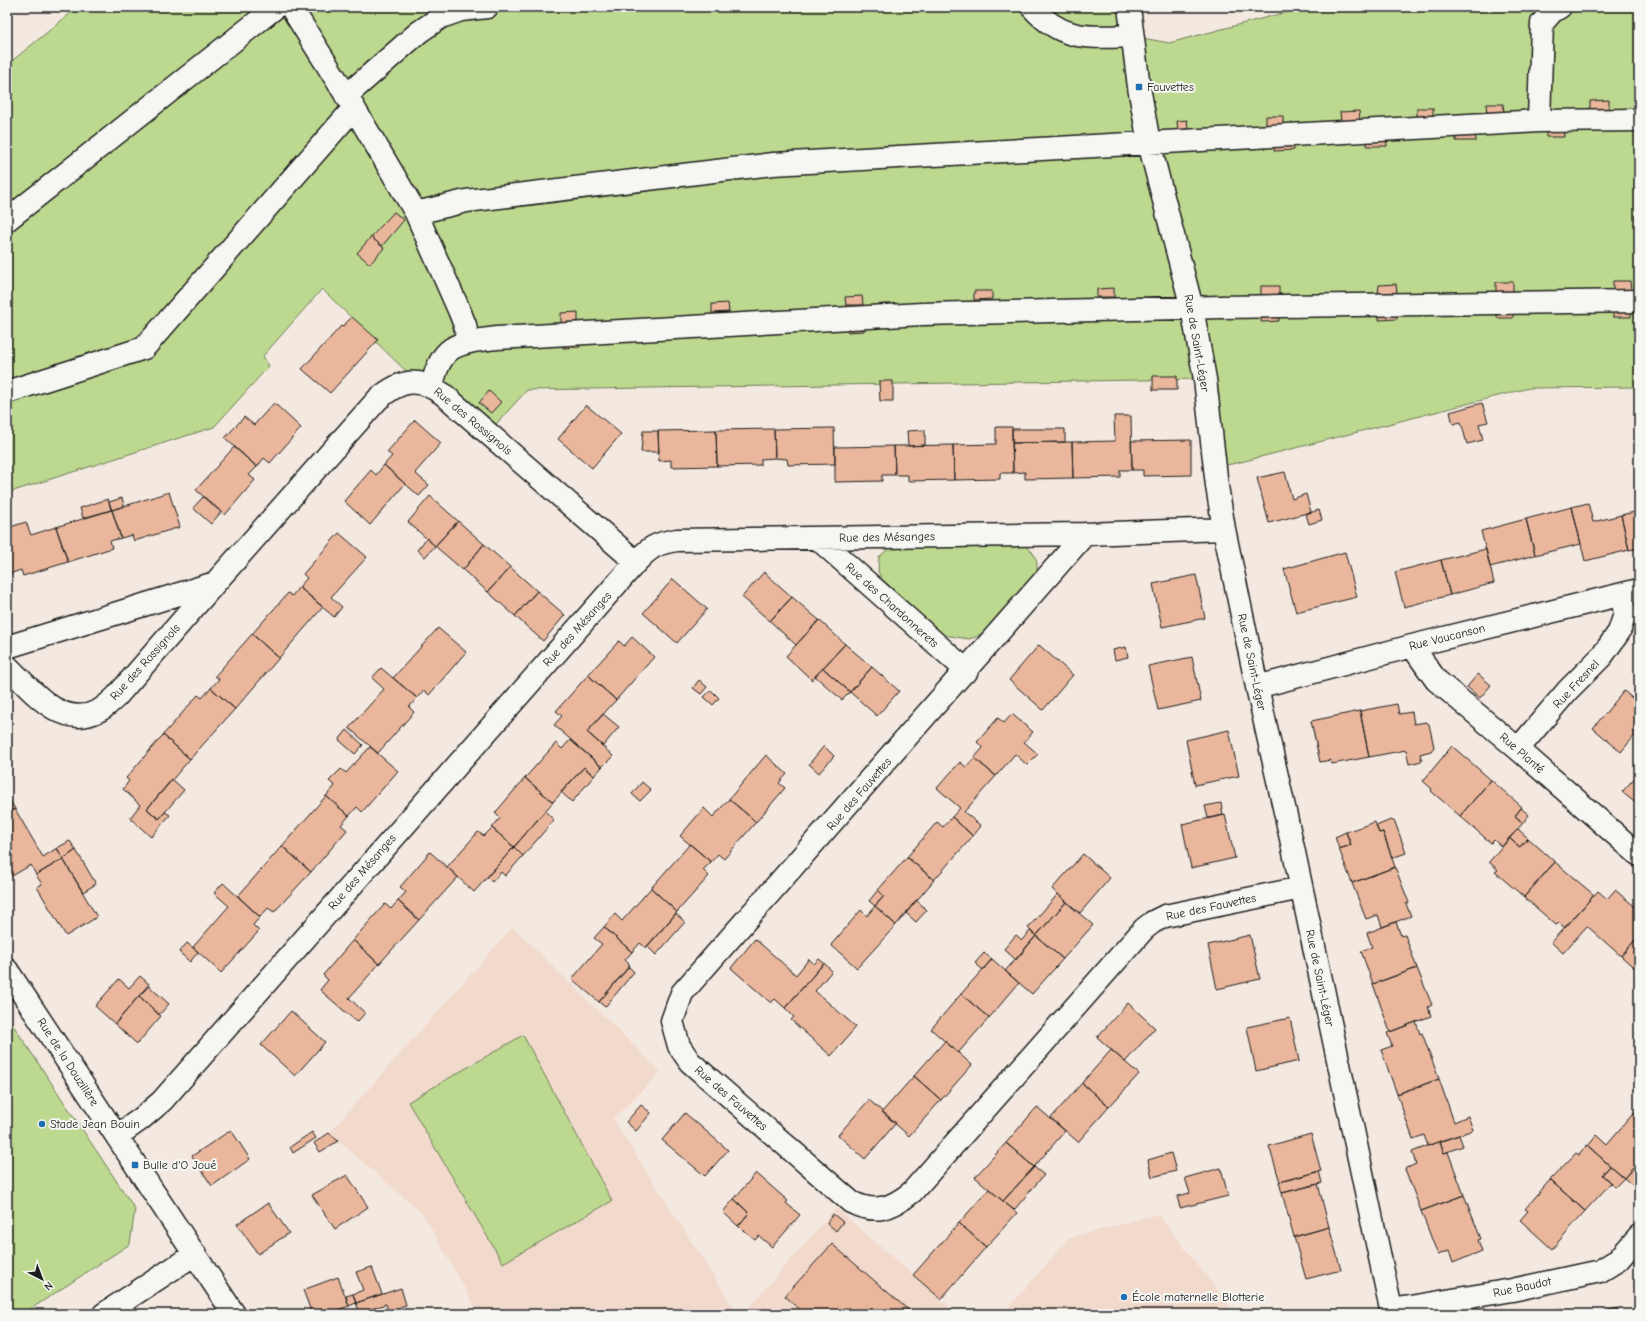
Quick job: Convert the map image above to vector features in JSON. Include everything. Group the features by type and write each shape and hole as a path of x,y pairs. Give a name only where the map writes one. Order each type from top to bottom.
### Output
{"street":[{"path":"7,220 276,7"},
{"path":"291,7 416,213 459,310 465,325 468,342"},
{"path":"7,392 144,348 350,102 419,32 441,18 461,10 487,7"},
{"path":"1032,7 1046,22 1058,29 1082,37 1132,36"},
{"name":"Rue de Saint-Léger","path":"1129,7 1132,36 1149,143 1192,308 1205,379 1217,486 1224,529 1392,1312"},
{"path":"1539,121 1542,24 1552,12 1560,7"},
{"path":"416,213 466,201 773,164 1539,121 1639,120"},
{"path":"432,386 436,368 444,355 454,347 468,342 497,338 922,314 1639,301"},
{"name":"Rue des Rossignols","path":"7,666 50,706 65,714 82,716 98,711 116,697 378,398 394,386 406,383 418,383 432,386 488,432 636,562"},
{"name":"Rue des Mésanges","path":"117,1136 162,1101 636,562 646,551 660,542 677,540 1085,534 1224,529"},
{"name":"Rue des Fauvettes","path":"1085,534 967,671 682,993 672,1021 678,1046 690,1062 851,1202 862,1207 875,1210 900,1202 912,1192 1144,929 1165,916 1301,888"},
{"name":"Rue des Chardonnerets","path":"817,538 967,671"},
{"path":"7,647 215,583"},
{"name":"Rue Vaucanson","path":"1257,687 1412,646 1631,605"},
{"name":"Rue Fresnel","path":"1518,749 1568,690 1602,656 1619,632 1631,605"},
{"name":"Rue Planté","path":"1412,646 1436,680 1518,749 1639,855"},
{"name":"Rue de la Douzillère","path":"7,970 234,1314"},
{"name":"Rue Baudot","path":"1392,1312 1512,1290 1600,1271 1618,1260 1639,1236"},
{"path":"104,1314 195,1254"}],"shaded area":[{"path":"513,927 661,1072 613,1119 738,1314 479,1314 423,1214 329,1133"},
{"path":"836,1208 958,1314 743,1314"},
{"path":"1158,1214 1236,1314 1003,1314 1069,1238"}],"green space":[{"path":"78,7 1129,7 1132,36 1169,43 1306,7 1532,7 1535,10 1542,7 1639,7 1639,387 1529,388 1237,463 1215,467 1204,379 527,390 488,433 418,383 322,289 263,356 269,366 214,427 7,493 7,65"},
{"path":"892,546 1026,546 1036,559 1036,575 989,628 976,637 969,639 943,635 881,578 878,571 879,557"},
{"name":"Stade Jean Bouin","path":"7,1016 135,1209 130,1244 23,1314 7,1314"},
{"path":"523,1035 612,1201 503,1263 408,1102"}],"building":[{"path":"1609,100 1609,109 1590,110 1590,101"},
{"path":"1486,104 1503,104 1504,113 1487,114"},
{"path":"1417,108 1433,108 1433,117 1417,117"},
{"path":"1359,111 1360,120 1341,121 1340,112"},
{"path":"1266,116 1283,116 1283,124 1266,125"},
{"path":"1187,120 1188,129 1178,130 1177,121"},
{"path":"1546,128 1563,128 1564,137 1546,137"},
{"path":"1456,132 1475,132 1476,141 1456,141"},
{"path":"1386,136 1387,146 1367,146 1368,137"},
{"path":"1293,141 1294,150 1274,151 1274,142"},
{"path":"394,212 404,220 382,246 371,237"},
{"path":"371,237 384,248 370,264 357,253"},
{"path":"1613,281 1630,281 1631,291 1613,291"},
{"path":"1496,282 1513,282 1513,292 1496,292"},
{"path":"1396,284 1397,293 1378,294 1379,285"},
{"path":"1261,286 1279,286 1279,295 1261,296"},
{"path":"1114,288 1114,297 1097,297 1097,289"},
{"path":"974,291 992,291 992,299 974,300"},
{"path":"862,296 863,305 846,305 845,297"},
{"path":"728,303 729,312 712,313 712,304"},
{"path":"1613,307 1631,307 1631,317 1613,317"},
{"path":"1497,309 1513,309 1513,318 1497,318"},
{"path":"1397,310 1397,319 1379,320 1379,311"},
{"path":"578,312 578,322 561,323 561,313"},
{"path":"1261,312 1279,312 1279,321 1261,322"},
{"path":"352,317 378,340 330,393 302,369 341,326 342,327"},
{"path":"847,322 864,322 864,331 847,332"},
{"path":"579,339 580,347 563,348 563,340"},
{"path":"1153,376 1177,376 1177,390 1153,390"},
{"path":"879,381 893,381 893,401 880,401"},
{"path":"489,391 501,402 491,413 479,403"},
{"path":"274,403 301,428 270,463 264,458 257,467 225,438 244,417 254,425"},
{"path":"1482,403 1488,422 1479,424 1483,440 1467,444 1461,422 1453,424 1450,412"},
{"path":"586,405 621,434 592,468 558,439"},
{"path":"1114,416 1131,416 1132,470 1120,470 1120,477 1073,478 1072,442 1115,441"},
{"path":"415,420 441,443 415,473 429,485 419,496 384,465 392,456 387,452"},
{"path":"996,427 1012,427 1013,473 1000,473 1000,479 954,480 953,445 996,444"},
{"path":"834,428 835,464 788,465 787,459 775,458 774,429"},
{"path":"774,429 775,458 761,459 761,465 717,466 716,430"},
{"path":"1012,429 1065,429 1065,442 1012,443"},
{"path":"716,430 717,466 671,467 671,460 659,461 658,431"},
{"path":"925,430 925,445 908,446 907,431"},
{"path":"643,431 658,431 659,452 641,452"},
{"path":"1191,440 1191,475 1143,476 1143,470 1132,470 1131,441"},
{"path":"1072,442 1073,478 1025,479 1025,472 1013,473 1012,443"},
{"path":"953,445 954,480 908,481 908,475 895,475 894,446"},
{"path":"894,446 895,475 882,475 882,481 835,482 835,447"},
{"path":"234,447 257,467 249,475 255,480 225,515 196,490"},
{"path":"384,465 405,484 370,525 344,501 371,470 376,475"},
{"path":"1285,472 1292,499 1306,494 1311,512 1269,523 1257,478"},
{"path":"169,492 180,527 134,541 132,535 121,538 112,510"},
{"path":"430,496 458,521 435,546 408,522"},
{"path":"203,497 221,512 211,524 193,508"},
{"path":"122,498 124,506 112,510 109,502"},
{"path":"108,499 111,510 83,518 80,508"},
{"path":"1588,503 1593,522 1621,515 1629,550 1585,561 1572,507"},
{"path":"1572,507 1581,544 1535,555 1526,519"},
{"path":"112,510 121,538 110,541 112,548 68,562 56,527"},
{"path":"1319,510 1322,520 1309,524 1306,514"},
{"path":"1639,511 1639,548 1629,550 1621,515"},
{"path":"1526,519 1535,555 1490,567 1481,531"},
{"path":"458,521 484,544 463,570 435,546"},
{"path":"26,522 31,535 56,527 68,562 23,576 21,570 9,574 7,566 7,528"},
{"path":"339,533 367,557 331,597 342,607 334,617 299,587 307,578 303,574"},
{"path":"427,538 435,546 425,557 417,550"},
{"path":"484,544 510,567 488,592 463,570"},
{"path":"1486,549 1494,583 1450,595 1441,560"},
{"path":"1345,552 1357,597 1296,612 1284,569"},
{"path":"1441,560 1450,595 1404,607 1395,572"},
{"path":"510,567 537,591 515,616 488,592"},
{"path":"764,572 792,597 770,621 742,597"},
{"path":"1196,575 1205,618 1162,627 1153,584"},
{"path":"673,579 707,609 677,643 643,613"},
{"path":"299,587 323,607 279,658 252,634 288,593 292,596"},
{"path":"537,591 565,615 543,641 515,616"},
{"path":"792,597 819,620 796,645 770,621"},
{"path":"819,620 845,644 812,680 786,656"},
{"path":"438,628 466,652 429,695 424,690 417,698 393,678"},
{"path":"252,634 279,658 235,709 211,688 219,679 215,676"},
{"path":"632,637 654,657 616,700 588,675 619,641 624,646"},
{"path":"845,644 872,667 850,692 823,668"},
{"path":"1039,645 1073,675 1043,710 1009,680"},
{"path":"1126,647 1128,657 1115,660 1113,650"},
{"path":"1192,657 1201,701 1158,710 1148,666"},
{"path":"872,667 899,691 877,716 850,692"},
{"path":"381,668 417,698 409,707 414,712 378,753 349,728 384,689 372,678"},
{"path":"823,668 850,692 842,700 815,676"},
{"path":"1478,674 1491,685 1480,698 1467,687"},
{"path":"588,675 616,700 587,732 613,756 602,767 554,725 562,716 556,711"},
{"path":"699,680 707,687 701,694 693,688"},
{"path":"211,688 235,709 190,759 163,735 198,695 202,698"},
{"path":"711,690 719,698 713,705 704,697"},
{"path":"1624,691 1639,704 1639,723 1632,731 1636,734 1621,752 1593,728"},
{"path":"1397,704 1399,714 1412,712 1414,724 1426,722 1429,724 1434,747 1431,751 1420,754 1422,761 1409,764 1406,750 1369,757 1360,711"},
{"path":"1360,711 1369,757 1332,764 1331,760 1320,762 1311,721"},
{"path":"603,714 619,727 603,746 587,732"},
{"path":"1012,714 1033,732 1024,742 1038,754 1027,765 1015,754 996,776 974,758 983,748 977,742 998,718 1004,723"},
{"path":"347,730 363,745 355,754 339,740"},
{"path":"1229,730 1239,776 1195,785 1186,740"},
{"path":"163,735 190,759 147,809 159,819 165,812 170,815 151,837 130,818 140,805 123,789 129,781 126,778"},
{"path":"570,740 602,767 594,776 584,767 553,802 525,778 556,743 562,749"},
{"path":"824,746 834,756 819,773 809,764"},
{"path":"1452,746 1491,780 1460,816 1431,791 1432,789 1423,781"},
{"path":"370,747 398,771 362,812 357,807 349,816 326,796 335,786 329,781 341,769 346,773"},
{"path":"766,755 787,774 779,783 785,788 756,822 729,799"},
{"path":"974,758 996,776 964,812 981,826 973,836 952,817 960,808 937,788 960,762 966,767"},
{"path":"584,767 594,776 572,802 561,792"},
{"path":"1639,773 1639,806 1622,792"},
{"path":"525,778 553,802 514,847 492,828 500,818 495,813"},
{"path":"172,779 184,790 159,819 147,809"},
{"path":"1491,780 1522,807 1515,816 1523,823 1502,847 1494,840 1491,843 1460,816"},
{"path":"642,782 651,790 640,801 632,794"},
{"path":"7,796 15,809 7,813"},
{"path":"326,796 349,816 341,825 347,830 311,872 282,846"},
{"path":"729,799 756,822 724,859 718,854 711,862 680,836 704,808 713,817"},
{"path":"1221,803 1223,815 1208,818 1205,806"},
{"path":"1521,808 1529,815 1523,823 1515,816"},
{"path":"15,809 43,857 57,848 63,859 36,875 31,865 12,876 7,868 7,813"},
{"path":"545,811 554,820 523,856 514,847"},
{"path":"1225,815 1235,858 1191,868 1182,824"},
{"path":"952,817 973,836 934,880 907,857 937,822 943,827"},
{"path":"1391,820 1395,822 1406,853 1392,858 1383,832 1379,833 1376,826"},
{"path":"1375,822 1379,833 1383,832 1395,867 1352,883 1339,849 1351,845 1346,832"},
{"path":"492,828 514,847 474,892 447,867 478,832 484,836"},
{"path":"1518,829 1528,838 1520,847 1509,838"},
{"path":"1346,832 1351,845 1339,849 1335,837"},
{"path":"1509,838 1520,847 1528,838 1555,862 1524,897 1495,872 1498,870 1489,862"},
{"path":"70,841 76,850 63,859 57,848"},
{"path":"690,844 711,862 703,870 709,876 677,912 651,888"},
{"path":"282,846 311,872 274,912 268,908 260,917 238,896"},
{"path":"514,847 523,856 505,876 501,872 492,882 487,877"},
{"path":"76,850 96,884 83,892 63,859"},
{"path":"430,852 458,877 419,920 398,901 406,892 400,887"},
{"path":"1083,854 1110,878 1080,913 1052,889"},
{"path":"907,857 934,880 896,925 875,906 884,896 878,890"},
{"path":"63,859 97,917 66,936 37,887 42,884 36,875"},
{"path":"1555,862 1594,895 1565,928 1559,923 1556,925 1524,897"},
{"path":"1395,867 1409,903 1406,904 1411,916 1382,927 1378,915 1366,919 1352,883"},
{"path":"223,883 260,917 253,925 259,931 221,973 193,947 229,906 214,893"},
{"path":"651,888 677,912 646,948 640,943 632,952 604,927 615,914 622,921"},
{"path":"878,890 884,896 875,906 869,901"},
{"path":"1615,890 1639,910 1639,936 1621,956 1587,926 1563,953 1551,942 1598,891 1607,899"},
{"path":"1058,894 1066,902 1036,936 1028,928"},
{"path":"916,900 927,910 916,922 906,913"},
{"path":"398,901 419,920 379,964 353,940 385,904 391,909"},
{"path":"1066,902 1093,925 1063,959 1036,936"},
{"path":"875,906 896,925 857,968 831,945 861,910 867,916"},
{"path":"676,914 685,922 656,955 647,946"},
{"path":"1396,922 1401,936 1405,935 1417,968 1373,984 1361,951 1372,947 1367,933"},
{"path":"604,927 632,952 625,960 630,965 599,1002 572,979 602,944 594,938"},
{"path":"1030,931 1036,936 1016,960 1004,949 1016,935 1022,940"},
{"path":"1250,935 1260,979 1217,989 1208,945"},
{"path":"1036,936 1063,959 1032,994 1005,971"},
{"path":"1639,936 1639,972 1621,956"},
{"path":"755,939 796,975 809,959 814,964 819,959 824,963 785,1008 775,999 771,1003 731,968"},
{"path":"353,940 379,964 349,998 365,1013 357,1022 320,990 328,980 323,975"},
{"path":"187,943 198,952 190,962 179,952"},
{"path":"984,953 992,959 983,970 975,963"},
{"path":"992,959 1019,983 989,1018 961,994"},
{"path":"824,963 832,971 815,991 856,1027 831,1056 791,1020 794,1017 785,1008"},
{"path":"629,967 634,972 605,1007 599,1002"},
{"path":"1417,968 1432,1005 1428,1007 1431,1016 1390,1032 1373,984"},
{"path":"140,976 149,984 115,1024 95,1006 119,979 129,988"},
{"path":"149,986 169,1004 159,1015 139,996"},
{"path":"961,994 989,1018 958,1053 931,1029"},
{"path":"139,996 161,1016 137,1044 115,1024"},
{"path":"1128,1003 1155,1028 1125,1062 1097,1037"},
{"path":"291,1011 325,1042 295,1076 261,1045"},
{"path":"1290,1018 1299,1061 1256,1071 1247,1027"},
{"path":"1416,1022 1420,1034 1422,1033 1439,1079 1397,1094 1381,1050 1392,1046 1387,1033"},
{"path":"945,1041 972,1065 941,1100 914,1076"},
{"path":"1111,1050 1139,1074 1109,1107 1082,1083"},
{"path":"914,1076 941,1100 909,1136 882,1112"},
{"path":"1439,1079 1454,1122 1468,1116 1473,1130 1428,1146 1424,1135 1413,1139 1397,1094"},
{"path":"1082,1083 1109,1107 1078,1142 1051,1118"},
{"path":"869,1100 896,1123 865,1159 838,1135"},
{"path":"641,1105 651,1113 636,1131 626,1122"},
{"path":"1037,1107 1065,1131 1034,1167 1006,1143"},
{"path":"1639,1108 1639,1122 1632,1115"},
{"path":"685,1113 728,1150 705,1176 662,1140"},
{"path":"1632,1115 1639,1122 1639,1174 1633,1168 1624,1178 1588,1146 1597,1135 1607,1144"},
{"path":"231,1130 250,1159 212,1186 192,1156"},
{"path":"312,1132 316,1138 293,1153 290,1147"},
{"path":"329,1133 338,1141 320,1152 314,1143"},
{"path":"1311,1134 1321,1171 1280,1182 1269,1146"},
{"path":"1459,1135 1463,1146 1444,1153 1440,1141"},
{"path":"1440,1141 1444,1153 1448,1152 1464,1195 1421,1211 1405,1169 1416,1164 1412,1152"},
{"path":"1006,1143 1034,1167 1003,1201 975,1177"},
{"path":"1587,1145 1610,1166 1602,1175 1611,1183 1585,1211 1550,1180 1576,1153 1579,1155"},
{"path":"1171,1153 1176,1171 1152,1177 1148,1160"},
{"path":"1610,1166 1624,1178 1615,1187 1602,1175"},
{"path":"1034,1167 1044,1175 1014,1210 1003,1201"},
{"path":"1221,1168 1228,1196 1180,1208 1177,1196 1190,1193 1185,1178"},
{"path":"1633,1168 1639,1174 1639,1177 1632,1185 1624,1178"},
{"path":"1319,1171 1322,1183 1282,1193 1279,1182"},
{"path":"756,1173 788,1201 786,1203 800,1215 772,1247 759,1236 755,1240 738,1226 749,1213 734,1199"},
{"path":"347,1175 368,1207 335,1229 312,1195"},
{"path":"1550,1180 1585,1211 1552,1249 1520,1220 1528,1211 1525,1209"},
{"path":"1318,1184 1329,1227 1294,1237 1282,1193"},
{"path":"989,1189 1017,1213 986,1247 959,1223"},
{"path":"1464,1195 1481,1239 1478,1240 1482,1251 1453,1263 1449,1251 1438,1255 1421,1211"},
{"path":"734,1199 749,1213 738,1226 723,1212"},
{"path":"268,1203 289,1233 258,1254 237,1224"},
{"path":"833,1214 843,1222 836,1231 827,1223"},
{"path":"959,1223 986,1247 941,1299 913,1275"},
{"path":"1329,1227 1341,1270 1306,1279 1294,1237"},
{"path":"832,1244 913,1314 805,1314 785,1296"},
{"path":"372,1267 382,1294 356,1303 353,1294 363,1290 356,1272"},
{"path":"338,1277 349,1306 326,1314 312,1314 303,1290"},
{"path":"401,1288 406,1305 388,1311 386,1304 360,1313 356,1303"},
{"path":"353,1294 356,1303 349,1306 346,1296"},
{"path":"1563,1308 1564,1314 1538,1314"},
{"path":"1618,1308 1620,1314 1606,1314 1605,1311"},
{"path":"341,1309 342,1314 326,1314"}],"place":[{"name":"Fauvettes","path":"1139,87"},
{"name":"Stade Jean Bouin","path":"42,1124"},
{"name":"Bulle d'O Joué","path":"135,1165"},
{"name":"École maternelle Blotterie","path":"1124,1297"}]}
